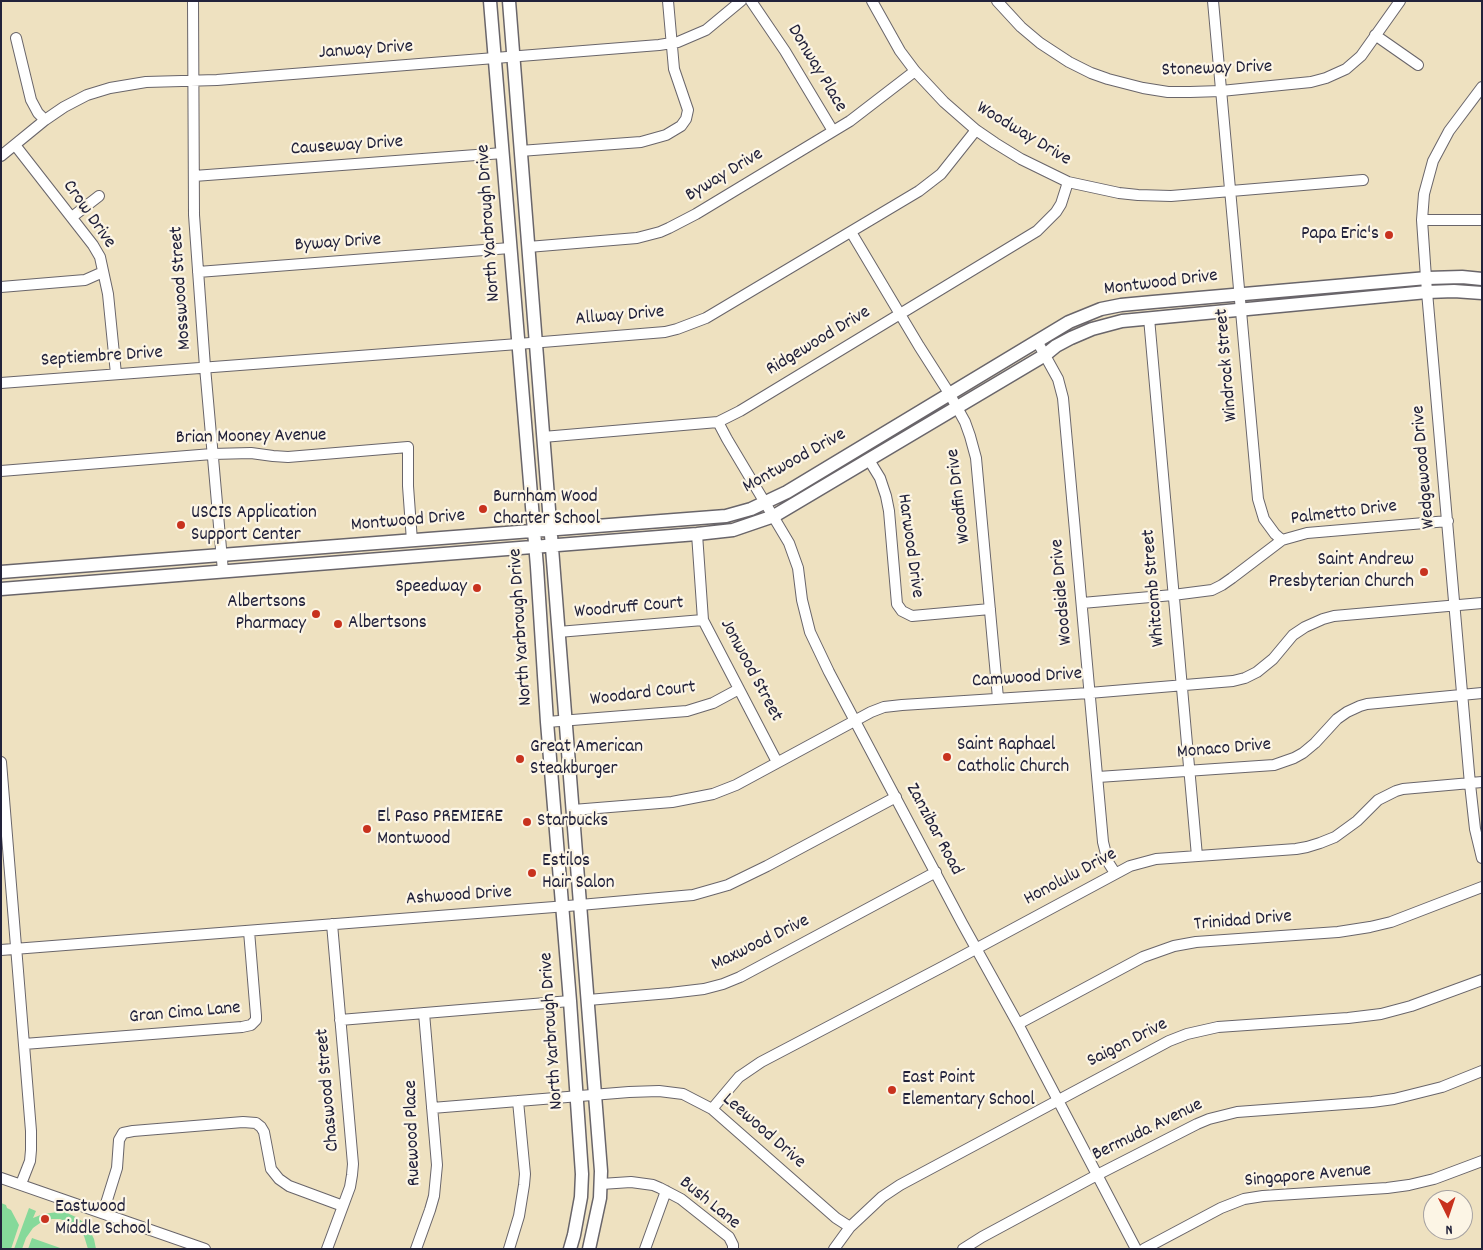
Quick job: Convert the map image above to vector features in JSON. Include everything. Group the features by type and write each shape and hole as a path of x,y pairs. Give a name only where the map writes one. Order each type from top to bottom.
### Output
{"main road":[{"name":"North Yarbrough Drive","path":"490,1 534,531 547,722 577,1096 582,1174 581,1197 570,1249"},
{"name":"North Yarbrough Drive","path":"509,1 601,1184 589,1249"},
{"name":"Montwood Drive","path":"1,572 726,516 766,503 1069,322 1101,309 1129,304 1427,278 1462,277 1482,279"},
{"path":"1326,287 1328,302"},
{"name":"Montwood Drive","path":"1,589 733,530 774,516 1071,338 1092,329 1122,321 1149,318 1427,292 1482,293"}],"street":[{"name":"Mosswood Street","path":"194,1 194,215 223,571"},
{"path":"520,151 641,142 658,138 677,129 686,119 688,110 675,74 668,1"},
{"name":"Janway Drive","path":"1,156 45,120 76,100 110,88 146,82 194,81 672,43 706,30 741,1"},
{"name":"Donway Place","path":"751,1 785,51 833,131"},
{"name":"Woodway Drive","path":"872,1 900,50 915,71 944,102 976,130 1021,158 1068,182 1096,189 1138,195 1171,196 1363,180"},
{"name":"Stoneway Drive","path":"997,1 1021,27 1040,43 1069,62 1108,79 1168,92 1221,91 1311,82 1339,73 1361,56 1400,1"},
{"name":"Windrock Street","path":"1213,1 1258,499 1264,519 1282,540"},
{"path":"1375,36 1418,65"},
{"path":"16,38 32,100 38,113 45,120"},
{"name":"Byway Drive","path":"528,247 622,240 660,232 696,214 861,114 915,71"},
{"name":"Wedgewood Drive","path":"1482,87 1449,131 1437,153 1427,180 1422,220 1470,784 1475,829 1482,858"},
{"name":"Allway Drive","path":"205,367 665,332 692,324 706,318 930,184 948,166 976,130"},
{"name":"Crow Drive","path":"15,145 93,245 100,257 108,294 116,374"},
{"name":"Causeway Drive","path":"194,176 503,153"},
{"name":"Ridgewood Drive","path":"543,437 718,422 1037,231 1056,212 1061,204 1068,182"},
{"path":"72,218 99,196"},
{"path":"1422,220 1482,220"},
{"name":"Woodfin Drive","path":"851,232 949,393 970,436 976,458 998,698"},
{"name":"Byway Drive","path":"198,272 510,248"},
{"path":"1,287 85,280 104,272"},
{"name":"Whitcomb Street","path":"1149,318 1197,856"},
{"name":"Woodside Drive","path":"1037,342 1058,379 1063,398 1103,842 1108,862 1115,874"},
{"name":"Septiembre Drive","path":"1,383 205,367"},
{"name":"Zanzibar Road","path":"718,422 790,544 796,560 810,632 855,722 1018,1024 1136,1249"},
{"name":"Brian Mooney Avenue","path":"1,471 212,454 251,453 288,457 408,447 408,486 412,541"},
{"name":"Harwood Drive","path":"869,460 880,478 886,496 897,604 902,612 912,616 990,609"},
{"name":"Palmetto Drive","path":"1082,603 1205,591 1222,585 1282,540 1307,533 1448,520"},
{"name":"Jonwood Street","path":"697,534 704,620 777,762"},
{"name":"Camwood Drive","path":"573,810 672,802 713,794 736,785 871,712 892,706 1225,682 1245,678 1257,672 1266,666 1293,636 1305,627 1323,619 1334,616 1482,603"},
{"name":"Woodruff Court","path":"558,632 704,620"},
{"name":"Woodard Court","path":"547,722 687,711 713,703 739,689"},
{"name":"Monaco Drive","path":"1098,777 1263,766 1283,762 1304,753 1315,744 1337,719 1360,706 1482,693"},
{"path":"1,762 32,1141 30,1161 21,1184"},
{"name":"Honolulu Drive","path":"712,1109 739,1077 761,1062 1130,866 1143,862 1197,856 1288,850 1320,844 1335,837 1357,821 1378,800 1396,791 1482,782"},
{"name":"Ashwood Drive","path":"1,950 686,896 720,888 767,866 896,797"},
{"name":"Maxwood Drive","path":"588,1000 704,989 723,984 749,973 936,872"},
{"name":"Trinidad Drive","path":"1018,1024 1143,958 1174,946 1196,942 1338,932 1370,927 1391,922 1482,887"},
{"name":"Chaswood Street","path":"327,1249 343,1206 352,1175 353,1164 332,924"},
{"name":"Gran Cima Lane","path":"24,1044 251,1025 256,1020 256,1016 249,931"},
{"name":"Saigon Drive","path":"834,1249 850,1227 882,1197 900,1185 1169,1041 1187,1034 1218,1027 1381,1014 1411,1006 1482,980"},
{"path":"340,1020 570,1001"},
{"name":"Ruewood Place","path":"416,1249 430,1210 436,1179 436,1155 424,1013"},
{"name":"Bermuda Avenue","path":"963,1249 1097,1175 1197,1124 1220,1116 1250,1111 1394,1099 1442,1087 1482,1071"},
{"name":"Leewood Drive","path":"432,1108 629,1092 668,1091 683,1094 712,1109 828,1211 850,1227"},
{"path":"509,1249 519,1216 525,1174 518,1101"},
{"path":"103,1212 116,1168 119,1140 123,1133 243,1122 256,1123 261,1127 264,1132 271,1168 279,1180 343,1206"},
{"name":"Singapore Avenue","path":"1144,1249 1221,1208 1244,1200 1263,1196 1409,1185 1434,1179 1482,1161"},
{"path":"1,1178 205,1249"},
{"name":"Bush Lane","path":"601,1184 631,1182 653,1184 690,1206 728,1237 733,1245 733,1249"},
{"path":"645,1249 666,1191"}],"green space":[{"path":"1,1203 11,1210 19,1225 11,1249 1,1249"},
{"path":"29,1208 36,1211 33,1218 43,1214 65,1212 78,1218 90,1231 96,1249 88,1249 84,1236 74,1225 60,1219 52,1219 40,1223 33,1228 26,1238 22,1249 14,1249"},
{"path":"32,1238 63,1249 28,1249"}],"place":[{"name":"Papa Eric's","path":"1389,235"},
{"name":"Burnham Wood Charter School","path":"483,509"},
{"name":"USCIS Application Support Center","path":"181,525"},
{"name":"Saint Andrew Presbyterian Church","path":"1424,572"},
{"name":"Speedway","path":"477,588"},
{"name":"Albertsons Pharmacy","path":"316,614"},
{"name":"Albertsons","path":"338,624"},
{"name":"Saint Raphael Catholic Church","path":"947,757"},
{"name":"Great American Steakburger","path":"520,759"},
{"name":"Starbucks","path":"527,822"},
{"name":"El Paso PREMIERE Montwood","path":"367,829"},
{"name":"Estilos Hair Salon","path":"532,873"},
{"name":"East Point Elementary School","path":"892,1090"},
{"name":"Eastwood Middle School","path":"45,1219"}]}
